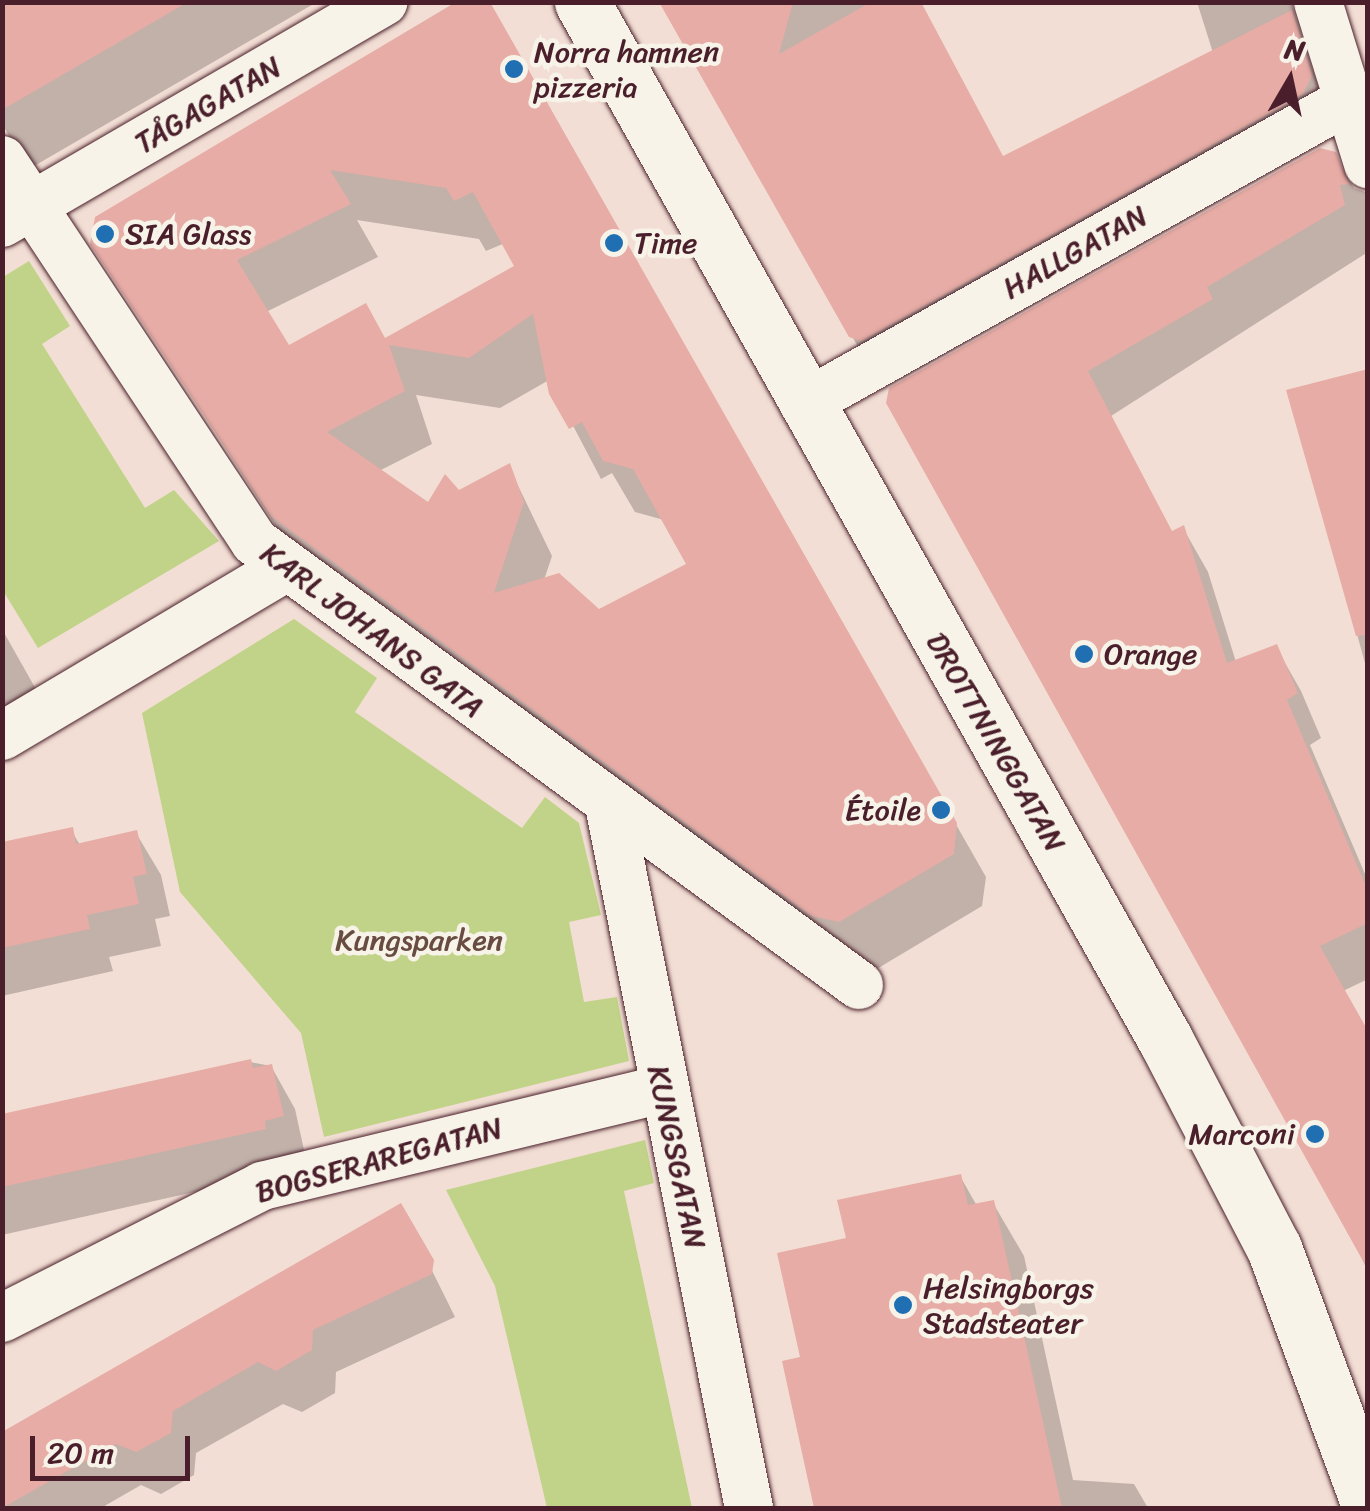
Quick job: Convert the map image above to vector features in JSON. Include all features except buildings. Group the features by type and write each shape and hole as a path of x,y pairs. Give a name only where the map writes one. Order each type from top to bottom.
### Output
{"street":[{"name":"TÅGAGATAN","path":"17,215 384,2"},
{"name":"DROTTNINGGATAN","path":"582,2 1274,1248 1368,1502"},
{"path":"1318,2 1368,164"},
{"name":"HALLGATAN","path":"804,404 1347,100"},
{"name":"KARL JOHANS GATA","path":"2,160 17,215 283,569 859,985"},
{"path":"2,736 283,569"},
{"name":"KUNGSGATAN","path":"608,805 662,1090 749,1508"},
{"name":"BOGSERAREGATAN","path":"2,1318 262,1186 662,1090"}],"green space":[{"path":"29,261 70,326 42,344 145,508 174,490 219,541 38,648 2,589 3,277"},
{"name":"Kungsparken","path":"294,619 377,678 355,712 522,828 545,797 579,823 601,915 569,922 584,1002 617,997 629,1061 324,1137 301,1033 180,892 142,713"},
{"path":"645,1140 654,1183 624,1191 692,1508 547,1508 495,1286 446,1190"}],"place":[{"name":"Norra hamnen pizzeria","path":"514,69"},
{"name":"SIA Glass","path":"105,234"},
{"name":"Time","path":"614,243"},
{"name":"Orange","path":"1084,654"},
{"name":"Étoile","path":"941,810"},
{"name":"Marconi","path":"1315,1134"},
{"name":"Helsingborgs Stadsteater","path":"903,1305"}]}
